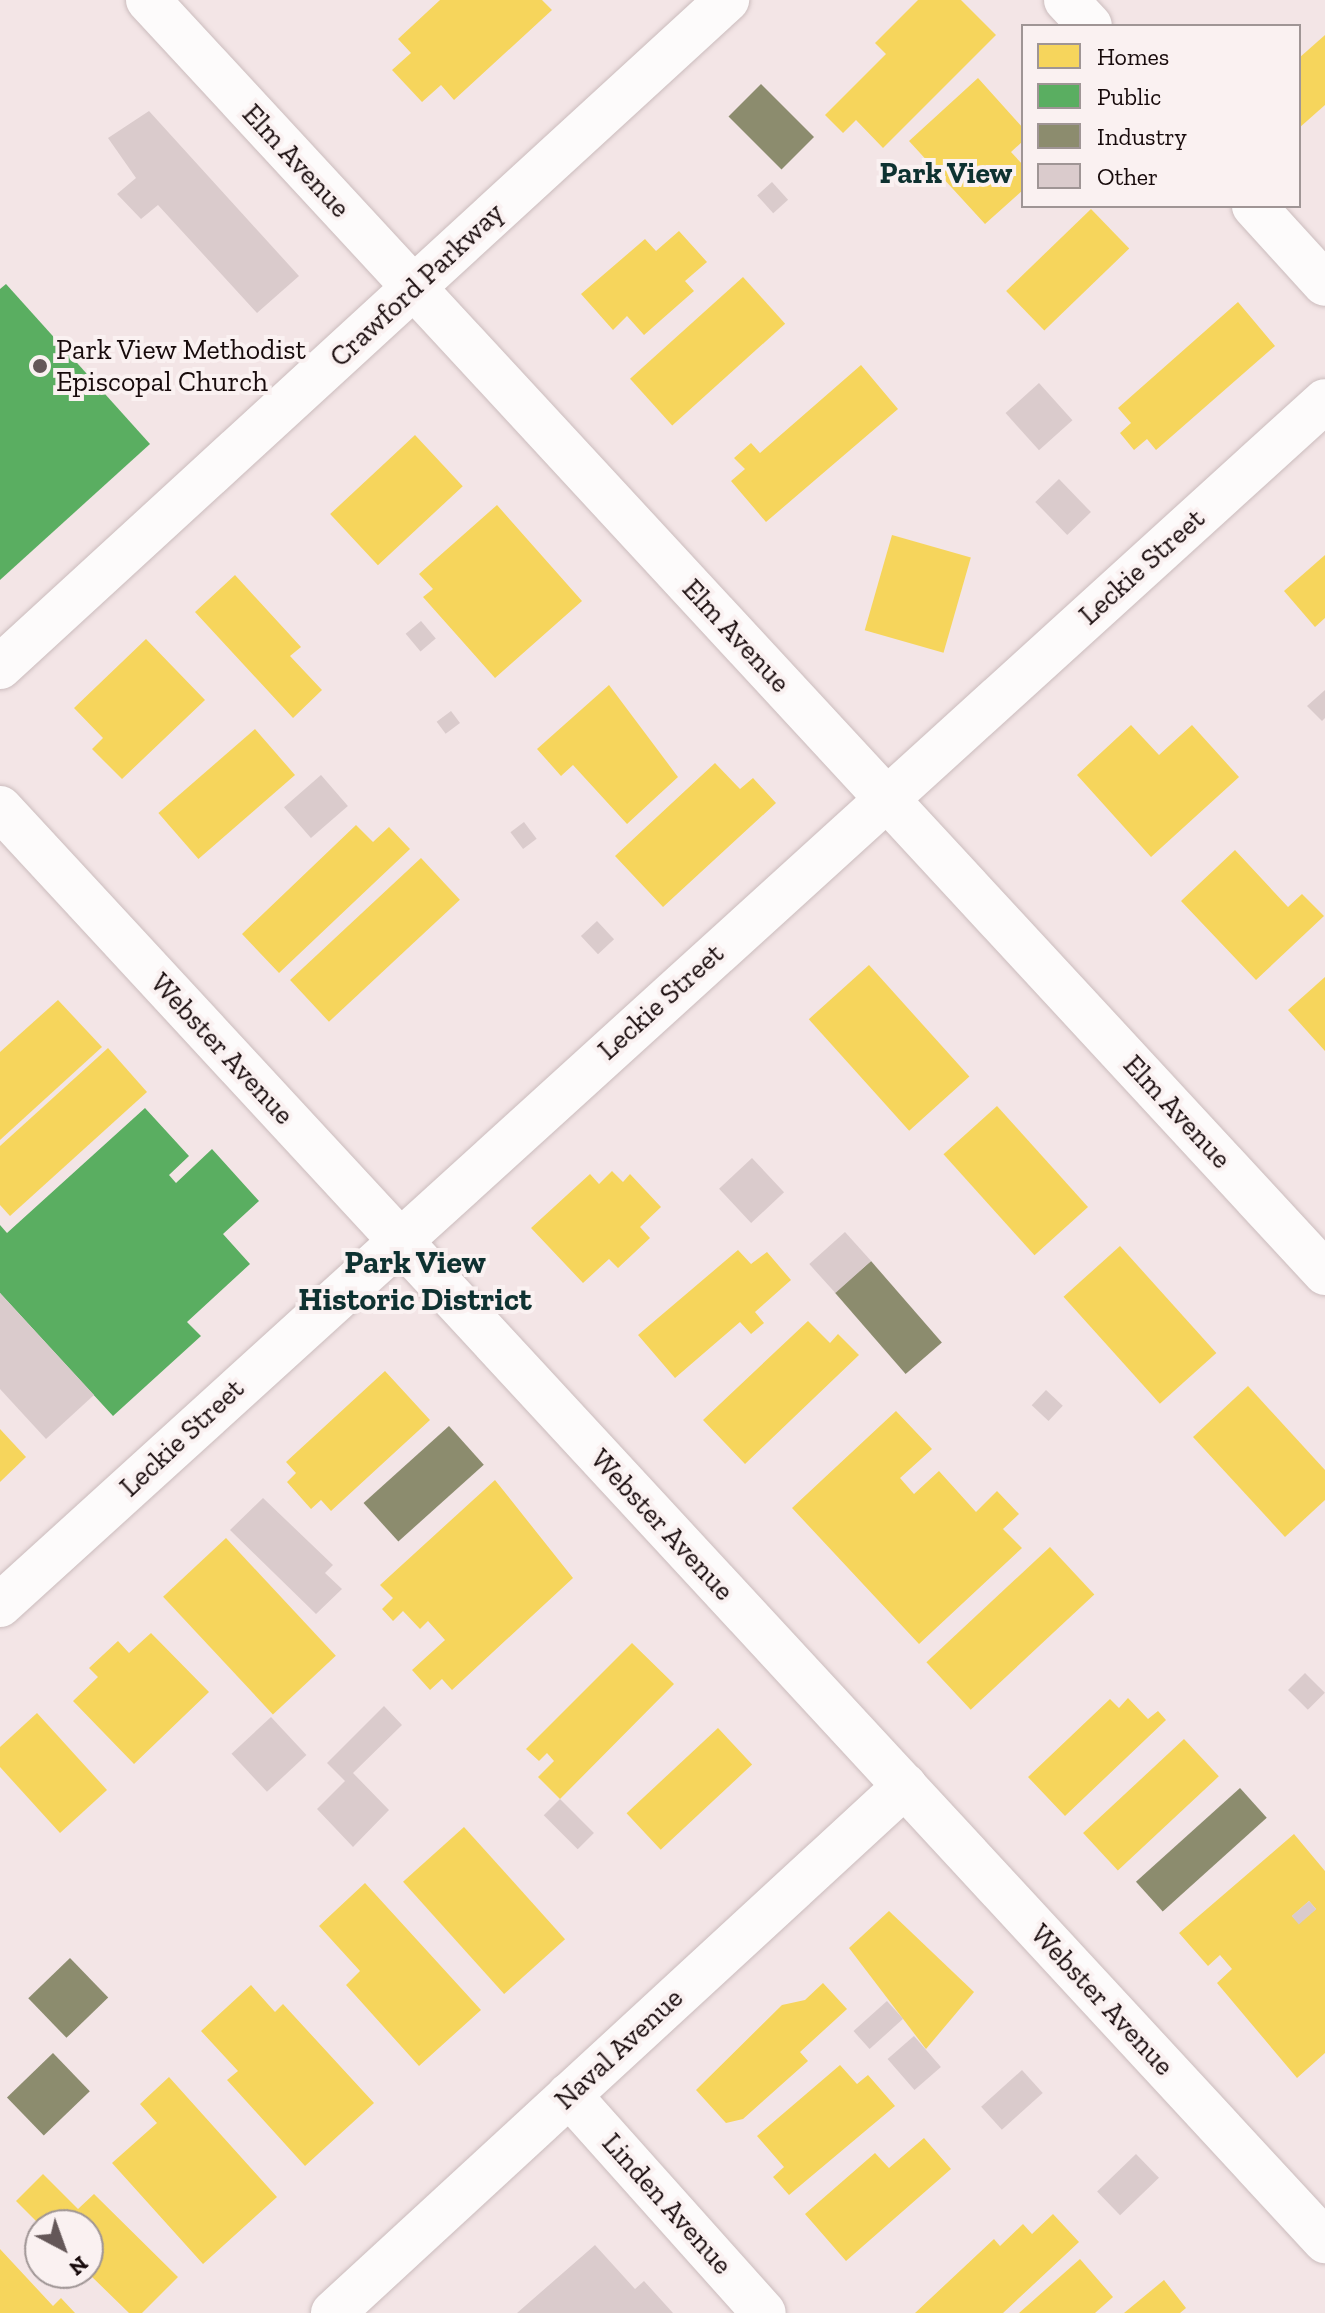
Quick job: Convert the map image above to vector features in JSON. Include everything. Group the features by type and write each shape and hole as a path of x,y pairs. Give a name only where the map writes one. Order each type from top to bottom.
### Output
{"street":[{"name":"Elm Avenue","path":"148,0 1325,1273"},
{"name":"Crawford Parkway","path":"0,667 727,0"},
{"path":"1066,0 1088,24"},
{"path":"1256,208 1325,284"},
{"name":"Leckie Street","path":"0,1605 397,1240 1325,401"},
{"name":"Webster Avenue","path":"0,808 1325,2241"},
{"name":"Naval Avenue","path":"333,2313 905,1786"},
{"name":"Linden Avenue","path":"569,2095 764,2313"}],"building: Homes":[{"path":"440,0 542,0 552,10 454,100 441,85 422,102 392,70 411,53 398,39"},
{"path":"918,0 961,0 996,35 883,148 856,120 843,133 825,115 886,54 875,43"},
{"path":"1325,35 1325,105 1301,126 1301,56"},
{"path":"978,78 1021,126 1021,143 1011,152 1021,163 1021,192 985,224 909,141"},
{"path":"1091,209 1129,249 1044,331 1006,291"},
{"path":"679,231 707,262 685,281 694,291 644,335 627,316 613,330 581,294 645,239 656,251"},
{"path":"743,277 785,324 672,426 630,379"},
{"path":"1238,302 1275,346 1156,450 1147,439 1134,450 1120,433 1131,423 1118,408"},
{"path":"861,365 898,409 766,522 731,481 745,469 734,458 751,443 760,453"},
{"path":"415,435 463,486 378,565 330,514"},
{"path":"497,505 582,601 495,678 423,597 433,589 419,574"},
{"path":"892,535 971,558 944,653 865,630"},
{"path":"1325,555 1325,618 1315,627 1284,591"},
{"path":"235,575 301,647 290,656 322,690 293,718 195,612"},
{"path":"146,639 205,700 122,779 92,749 103,738 74,708"},
{"path":"609,685 678,777 627,824 573,765 561,776 537,749"},
{"path":"1131,725 1159,755 1192,725 1239,777 1151,857 1077,775"},
{"path":"255,729 295,775 198,859 158,813"},
{"path":"715,763 740,789 753,778 776,803 663,907 615,856"},
{"path":"356,825 373,842 389,827 410,849 279,973 242,934"},
{"path":"1235,850 1288,907 1302,894 1324,916 1256,980 1181,901"},
{"path":"421,858 460,900 329,1022 290,980"},
{"path":"869,965 969,1076 909,1131 809,1019"},
{"path":"1325,977 1325,1051 1288,1010"},
{"path":"58,1000 102,1047 0,1140 0,1052"},
{"path":"108,1048 147,1092 10,1216 0,1205 0,1146"},
{"path":"997,1106 1088,1207 1034,1255 943,1154"},
{"path":"612,1171 623,1182 630,1174 661,1207 640,1227 650,1238 618,1268 609,1259 583,1283 531,1228 590,1174 599,1184"},
{"path":"1120,1246 1216,1353 1160,1404 1064,1297"},
{"path":"738,1250 751,1264 767,1252 791,1280 755,1312 764,1323 751,1334 740,1322 675,1378 638,1335"},
{"path":"808,1321 830,1343 838,1334 859,1355 745,1464 703,1420"},
{"path":"385,1371 430,1420 331,1511 321,1500 311,1509 287,1482 296,1473 286,1462"},
{"path":"1248,1386 1325,1470 1325,1500 1285,1537 1193,1437"},
{"path":"896,1411 932,1449 900,1478 914,1494 939,1471 976,1512 997,1491 1019,1514 1003,1529 1022,1548 919,1644 792,1508"},
{"path":"0,1429 26,1457 0,1482"},
{"path":"495,1480 573,1578 452,1690 442,1679 430,1690 412,1670 445,1640 428,1621 420,1629 403,1611 393,1621 382,1609 393,1598 380,1585"},
{"path":"226,1538 336,1656 273,1714 163,1597"},
{"path":"1050,1547 1094,1595 971,1710 926,1662"},
{"path":"151,1633 209,1692 134,1764 73,1701 98,1677 89,1668 118,1641 129,1653"},
{"path":"632,1643 674,1684 560,1799 538,1777 554,1761 547,1753 539,1761 526,1749"},
{"path":"1128,1698 1148,1719 1158,1711 1166,1720 1065,1816 1028,1777 1110,1699 1119,1708"},
{"path":"37,1713 107,1790 60,1833 0,1767 0,1747"},
{"path":"718,1728 752,1765 661,1850 627,1813"},
{"path":"1184,1739 1219,1776 1118,1870 1083,1833"},
{"path":"464,1827 565,1939 504,1994 403,1882"},
{"path":"1294,1834 1325,1871 1325,2053 1297,2078 1217,1983 1232,1969 1220,1955 1208,1966 1179,1933","holes":["1309,1901 1316,1909 1299,1923 1292,1916"]},
{"path":"365,1883 481,2010 419,2066 346,1985 360,1971 319,1926"},
{"path":"889,1911 974,1992 926,2049 849,1948"},
{"path":"823,1983 847,2009 800,2052 808,2061 743,2119 726,2123 696,2090 782,2005 805,2000"},
{"path":"251,1985 275,2012 283,2004 374,2103 305,2166 227,2080 238,2071 201,2031"},
{"path":"840,2065 857,2084 868,2075 895,2106 789,2195 773,2177 784,2167 757,2136"},
{"path":"169,2077 277,2197 203,2264 112,2163 157,2123 140,2104"},
{"path":"924,2138 951,2169 846,2261 805,2214 875,2153 889,2168"},
{"path":"43,2174 78,2209 24,2209 16,2201"},
{"path":"94,2194 178,2277 142,2313 129,2313 104,2289 104,2209 78,2209"},
{"path":"1053,2214 1079,2242 1003,2313 915,2313 994,2239 1000,2246 1023,2224 1032,2234"},
{"path":"0,2249 24,2275 24,2289 37,2289 53,2306 61,2298 75,2313 0,2313"},
{"path":"1080,2259 1113,2297 1095,2313 1019,2313"},
{"path":"1164,2280 1186,2308 1180,2313 1124,2313"}],"building: Public":[{"name":"Park View Methodist Episcopal Church","path":"6,284 150,444 0,580 0,289"},
{"path":"145,1108 189,1156 169,1175 176,1183 212,1149 259,1201 223,1234 250,1264 187,1322 201,1336 113,1416 0,1293 0,1225 7,1233"}],"building: Industry":[{"path":"761,84 814,137 782,170 728,117"},
{"path":"871,1261 942,1343 906,1374 835,1292"},
{"path":"449,1426 484,1465 398,1542 364,1503"},
{"path":"1240,1788 1267,1818 1163,1911 1136,1882"},
{"path":"70,1958 108,1998 66,2038 28,1998"},
{"path":"53,2053 90,2091 44,2136 7,2097"}],"building: Other":[{"path":"149,111 299,276 257,313 158,205 141,219 117,194 136,178 108,138"},
{"path":"772,182 788,200 773,213 757,195"},
{"path":"1039,383 1072,420 1039,450 1006,413"},
{"path":"1059,479 1091,512 1067,535 1035,502"},
{"path":"421,621 436,639 420,651 406,634"},
{"path":"1325,690 1325,718 1322,721 1307,706"},
{"path":"451,711 460,723 446,734 437,722"},
{"path":"321,775 348,806 311,838 284,807"},
{"path":"524,822 537,839 523,849 510,832"},
{"path":"597,921 614,939 598,954 581,936"},
{"path":"752,1158 784,1192 751,1223 719,1189"},
{"path":"845,1232 871,1261 835,1293 809,1264"},
{"path":"0,1293 94,1395 46,1439 0,1389"},
{"path":"1046,1390 1063,1406 1048,1421 1032,1405"},
{"path":"263,1498 333,1565 325,1573 342,1589 316,1614 230,1530"},
{"path":"1305,1673 1325,1693 1308,1710 1288,1690"},
{"path":"384,1706 402,1725 353,1773 389,1810 353,1847 317,1809 345,1781 327,1763"},
{"path":"271,1717 306,1755 267,1792 232,1754"},
{"path":"560,1799 594,1833 578,1849 544,1815"},
{"path":"1309,1901 1316,1909 1299,1924 1292,1916"},
{"path":"887,2001 903,2019 870,2049 854,2031"},
{"path":"914,2036 941,2067 914,2090 888,2059"},
{"path":"1022,2070 1043,2093 1002,2130 981,2107"},
{"path":"1136,2154 1159,2178 1120,2215 1097,2192"},
{"path":"595,2245 635,2289 644,2281 673,2313 517,2313"}],"place":[{"name":"Park View Methodist Episcopal Church","path":"40,366"}],"district":[{"name":"Park View","path":"946,173"},
{"name":"Park View Historic District","path":"415,1282"}]}
